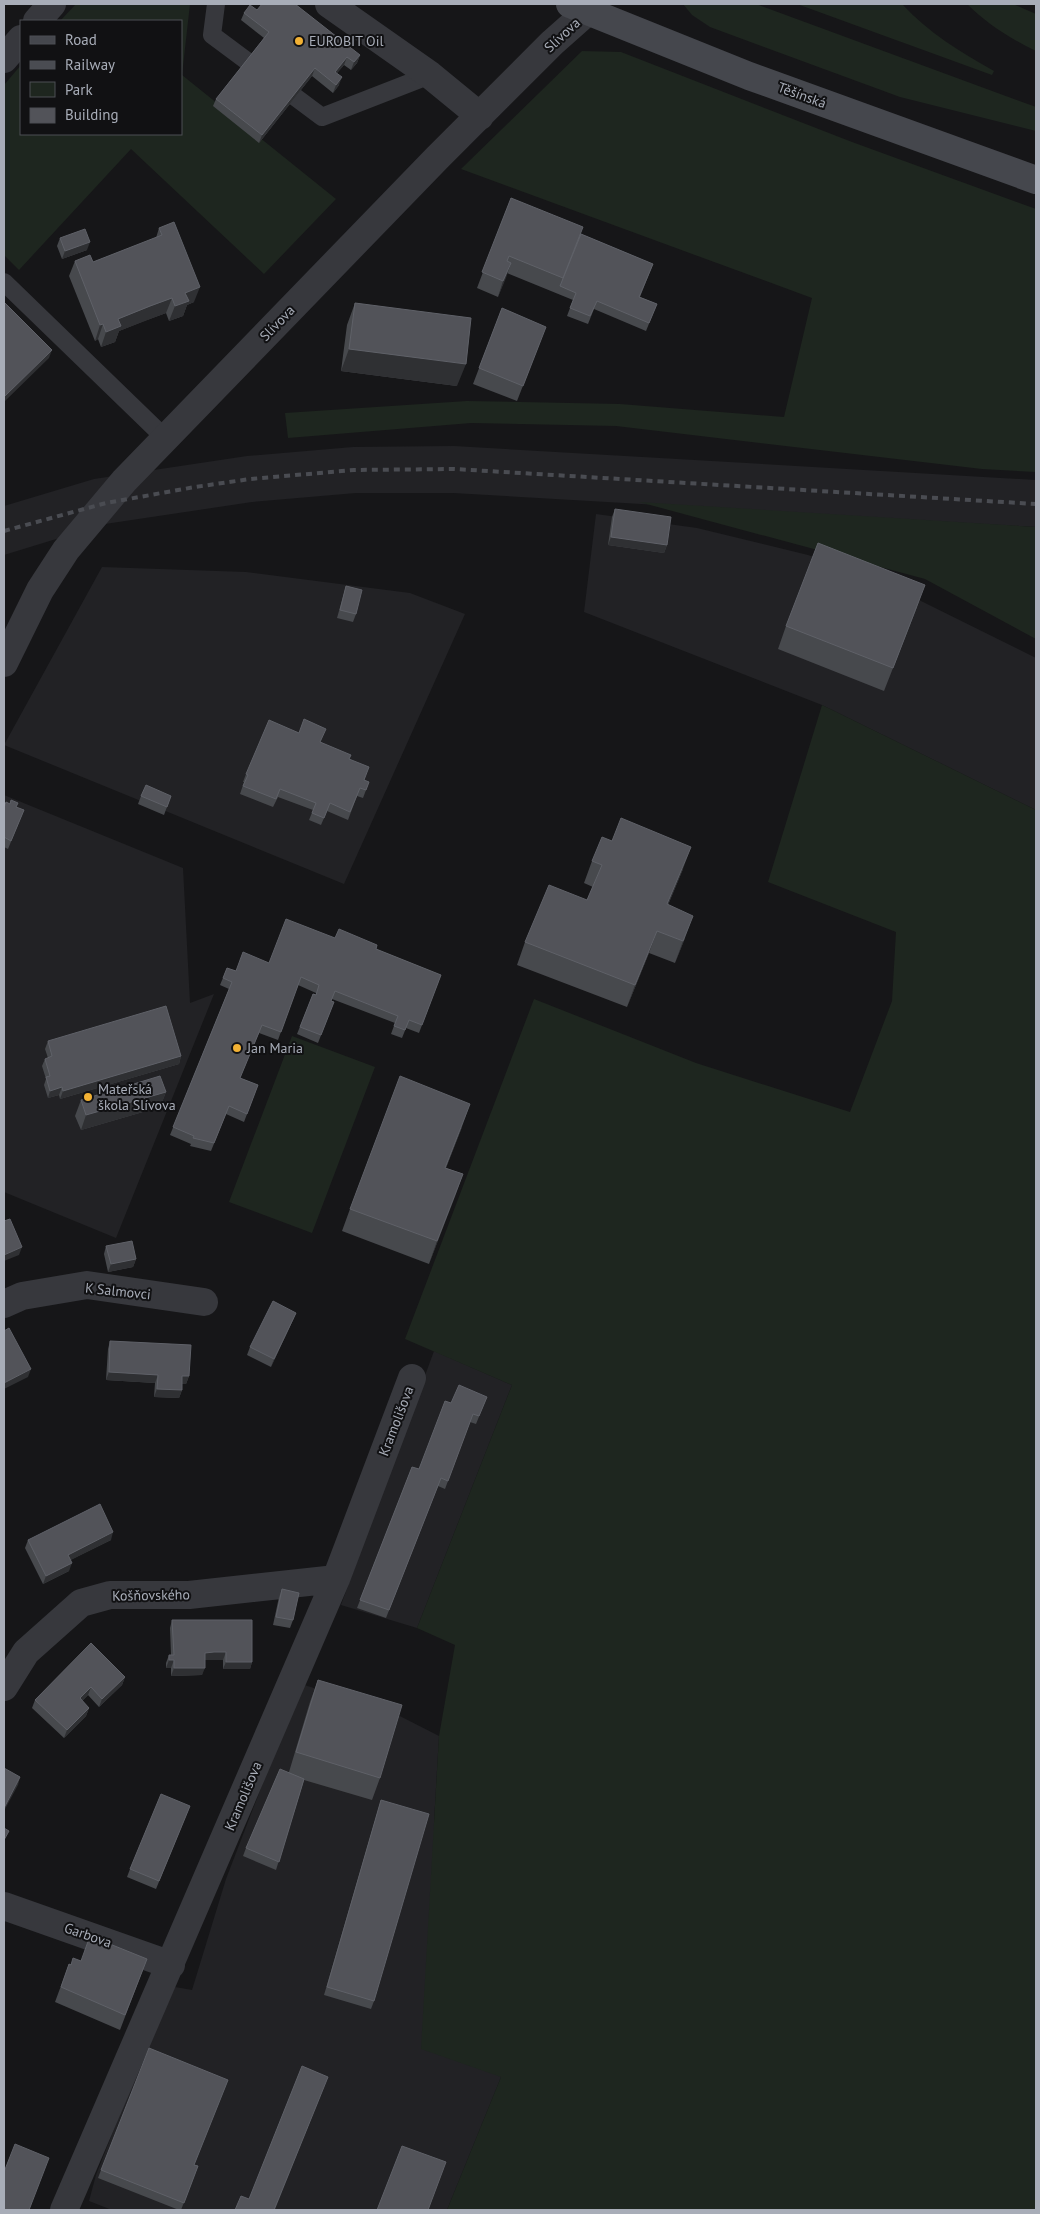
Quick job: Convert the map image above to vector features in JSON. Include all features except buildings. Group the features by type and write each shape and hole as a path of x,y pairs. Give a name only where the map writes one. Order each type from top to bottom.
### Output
{"main road":[{"name":"Těšínská","path":"578,8 749,76 1036,180"}],"street":[{"path":"38,20 52,4"},
{"path":"329,4 430,75 480,116"},
{"name":"Slívova","path":"4,663 40,590 66,550 124,481 438,156 552,44 578,8"},
{"path":"4,59 20,40"},
{"name":"K Salmovci","path":"4,1304 22,1296 87,1285 204,1302"},
{"name":"Kramolišova","path":"64,2210 336,1579 412,1378"},
{"name":"Košňovského","path":"4,1687 26,1652 80,1603 110,1595 190,1595 336,1579"},
{"name":"Garbova","path":"4,1906 171,1964"}],"lane":[{"path":"216,4 212,35 322,117 430,75"},
{"path":"4,282 165,438"}],"shaded area":[{"path":"454,446 1036,480 1036,527 453,493 356,493 252,502 105,524 4,555 4,506 94,479 247,456 353,447"},
{"path":"596,514 697,528 808,555 868,577 1036,658 1036,810 822,705 584,612"},
{"path":"102,567 246,572 410,593 465,614 344,884 4,745"},
{"name":"Mateřská škola Slívova","path":"4,795 183,868 190,1003 214,994 116,1238 4,1192"},
{"path":"434,1351 512,1385 417,1628 341,1605"},
{"path":"301,1684 392,1712 439,1736 434,1822 501,2077 447,2210 112,2210 89,2201 96,2175 143,2055 175,1987 192,1990 226,1879"}],"green space":[{"path":"76,4 190,4 182,75 182,20 61,20"},
{"path":"683,4 756,4 1036,107 1036,131 900,97 710,27 692,15"},
{"path":"797,4 902,4 945,41 994,71 992,75"},
{"path":"967,4 1013,4 1036,14 1036,51 1000,30"},
{"path":"582,51 621,52 852,142 1036,209 1036,472 982,469 616,426 471,423 288,438 285,413 467,401 620,404 784,417 812,298 461,169"},
{"path":"20,66 20,135 182,135 182,75 336,199 264,274 131,149 19,270 4,255 4,85"},
{"path":"639,502 1036,527 1036,639 925,579"},
{"path":"822,705 1036,810 1036,2210 447,2210 501,2077 421,2049 439,1736 455,1645 417,1628 512,1385 405,1339 534,999 696,1063 850,1112 892,1001 896,932 768,882"},
{"path":"292,1036 375,1067 312,1233 229,1202"}],"railway":[{"path":"4,531 106,503 195,487 250,479 354,470 454,469 1036,504"}],"place":[{"name":"EUROBIT Oil","path":"299,41"},
{"name":"Jan Maria","path":"237,1048"},
{"name":"Mateřská škola Slívova","path":"88,1097"}]}
